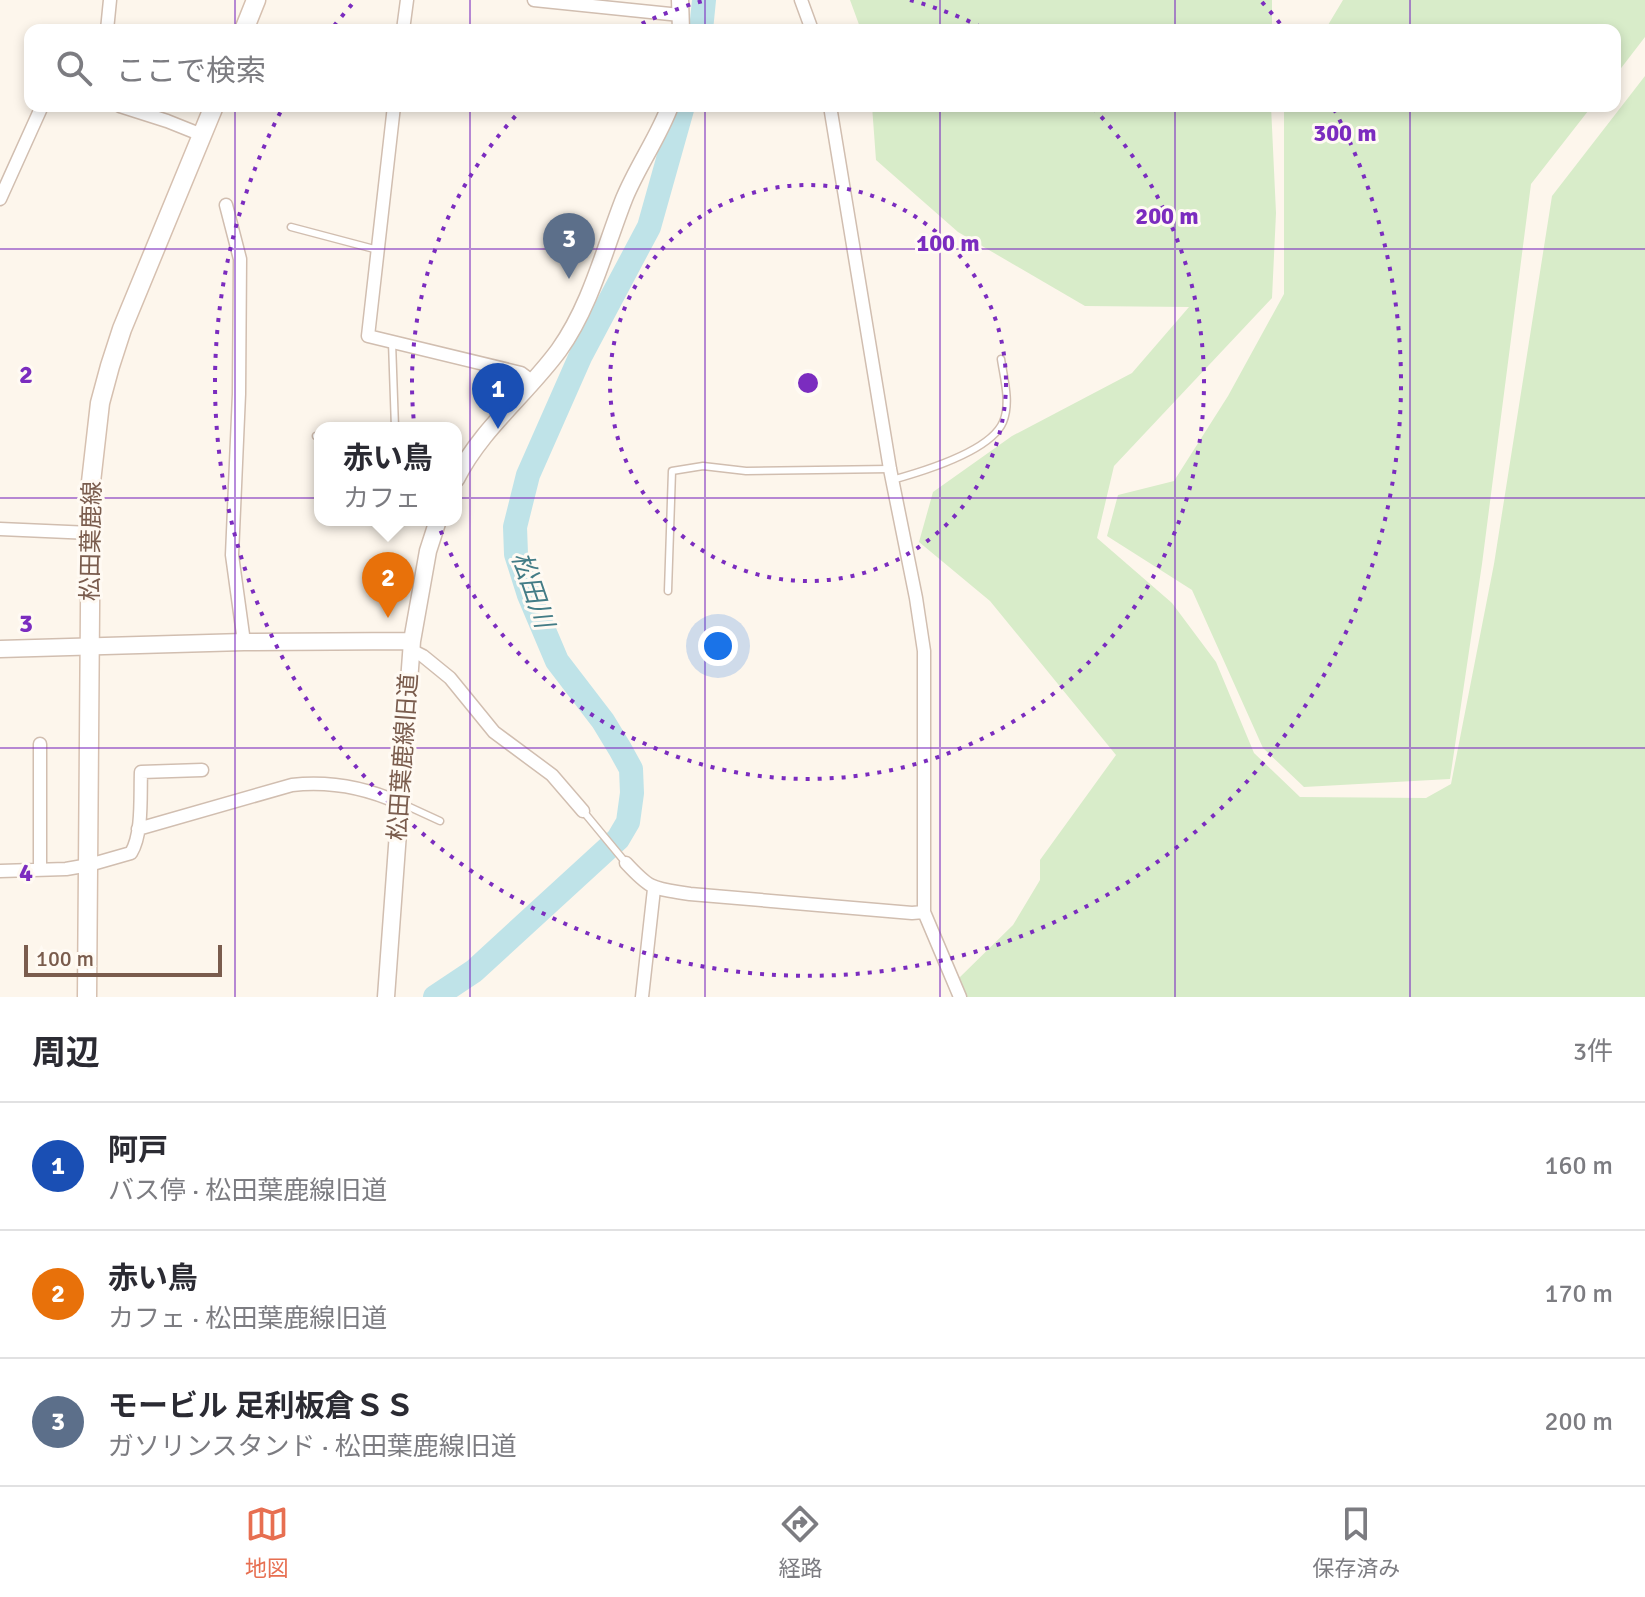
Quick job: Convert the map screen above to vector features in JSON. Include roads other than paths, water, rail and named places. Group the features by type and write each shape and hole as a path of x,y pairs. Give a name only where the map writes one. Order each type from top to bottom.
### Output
{"main road":[{"path":"246,24 256,0"},
{"name":"松田葉鹿線","path":"87,997 91,482 100,403 122,329 212,112"}],"street":[{"path":"108,24 110,0"},
{"path":"404,24 407,0"},
{"path":"534,0 680,15"},
{"path":"801,0 810,24"},
{"path":"0,199 39,112"},
{"path":"139,112 202,135"},
{"path":"393,112 368,336 521,373 533,382"},
{"path":"462,469 475,447 559,350 576,322 592,289 625,196 668,112"},
{"path":"831,112 891,474 924,651 924,912 960,997"},
{"path":"226,205 240,259 239,394 232,555 244,642"},
{"name":"松田葉鹿線旧道","path":"386,997 411,645 428,551 436,526"},
{"path":"0,529 91,533"},
{"path":"0,649 244,642 411,645 450,678 494,732 552,775 583,811"},
{"path":"40,744 40,870"},
{"path":"0,871 66,869 131,853 138,829 141,772 202,770"},
{"path":"138,829 292,785 317,782 349,787 399,803"},
{"path":"626,863 654,889 924,912"},
{"path":"642,997 654,889"}],"lane":[{"path":"291,227 378,250"},
{"path":"392,342 395,422"},
{"path":"668,591 672,471 703,466 746,471 891,474 945,464 982,443 1002,422 1006,398 1001,359"},
{"path":"399,803 440,821"},
{"path":"583,811 626,863"}],"waterway":[{"name":"松田川","path":"702,24 704,0"},
{"name":"松田川","path":"435,997 474,971 618,839 628,822 631,769 603,721 557,661 529,595 516,554 515,527 528,475 581,355 649,227 681,112"}],"place":[{"name":"モービル 足利板倉ＳＳ","path":"569,279"},
{"name":"阿戸","path":"498,429"},
{"name":"赤い鳥","path":"388,618"}]}
